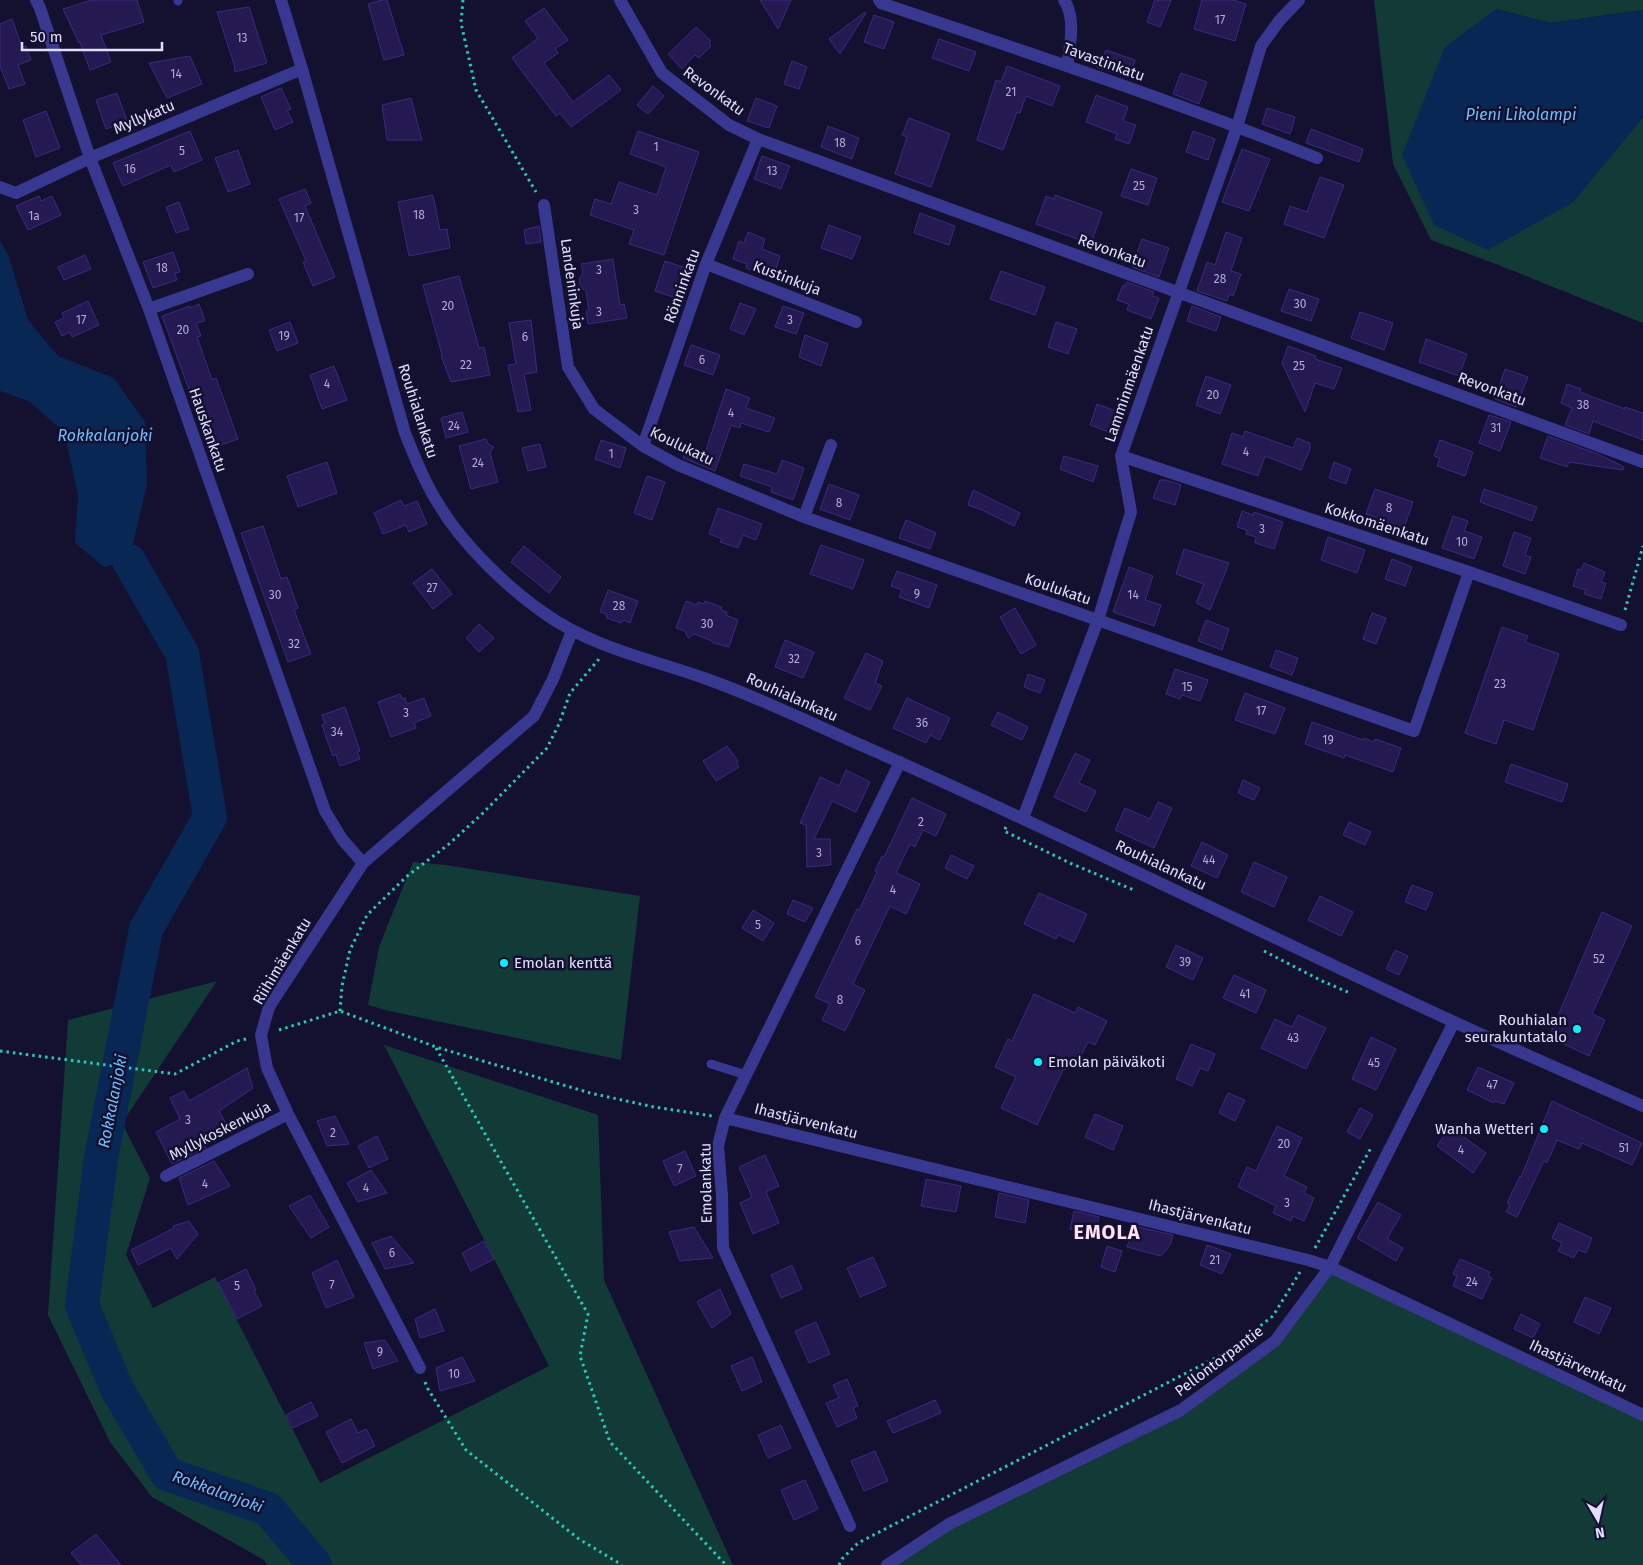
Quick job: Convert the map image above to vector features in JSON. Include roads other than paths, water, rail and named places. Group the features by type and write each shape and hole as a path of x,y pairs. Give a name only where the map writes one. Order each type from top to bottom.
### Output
{"street":[{"name":"Hauskankatu","path":"36,0 90,158 149,309 325,811 342,839 363,863"},
{"name":"Rouhialankatu","path":"281,0 405,434 421,471 440,506 465,541 492,570 543,613 572,631 603,645 705,678 744,693 900,762 1454,1022 1643,1106"},
{"name":"Revonkatu","path":"620,0 662,73 729,125 758,139 1643,462"},
{"name":"Tavastinkatu","path":"879,0 881,3 1067,66 1238,127 1317,158"},
{"path":"1064,0 1067,6 1072,36 1067,66"},
{"name":"Lamminmäenkatu","path":"1022,818 1098,620 1131,512 1121,456 1238,127 1261,46 1279,21 1299,0"},
{"name":"Myllykatu","path":"0,187 16,193 90,158 302,69"},
{"name":"Rönninkatu","path":"643,446 706,264 758,139"},
{"name":"Landeninkuja","path":"544,206 568,366"},
{"name":"Kustinkuja","path":"706,264 856,322"},
{"path":"149,309 248,274"},
{"name":"Koulukatu","path":"568,366 594,409 643,446 678,465 804,518 1414,731 1469,572"},
{"path":"804,518 831,446"},
{"name":"Kokkomäenkatu","path":"1121,456 1469,572 1621,625"},
{"name":"Riihimäenkatu","path":"420,1368 288,1114 267,1068 261,1035 270,1008 363,863 534,716 553,679 572,631"},
{"name":"Emolankatu","path":"850,1526 723,1248 722,1195 718,1146 725,1118 900,762"},
{"name":"Pellontorpantie","path":"887,1565 949,1524 1181,1410 1275,1341 1330,1267 1454,1022"},
{"name":"Myllykoskenkuja","path":"166,1176 288,1114"},
{"name":"Ihastjärvenkatu","path":"725,1118 1308,1260 1330,1267 1643,1415"}],"lane":[{"path":"711,1064 746,1075"}],"water":[{"name":"Pieni Likolampi","path":"1496,9 1551,23 1643,10 1643,117 1572,203 1488,250 1434,225 1402,155 1445,47"},
{"name":"Rokkalanjoki","path":"0,240 9,257 28,320 58,356 114,378 145,422 147,484 129,561 104,567 75,543 78,494 64,432 30,402 0,391"}],"waterway":[{"name":"Rokkalanjoki","path":"129,561 182,653 210,817 146,929 101,1158 82,1305 116,1387 167,1474 268,1509 315,1565"}],"place":[{"name":"Emolan kenttä","path":"504,963"},
{"name":"Rouhialan seurakuntatalo","path":"1577,1029"},
{"name":"Emolan päiväkoti","path":"1038,1062"},
{"name":"Wanha Wetteri","path":"1544,1129"}],"district":[{"name":"EMOLA","path":"1107,1232"}]}
